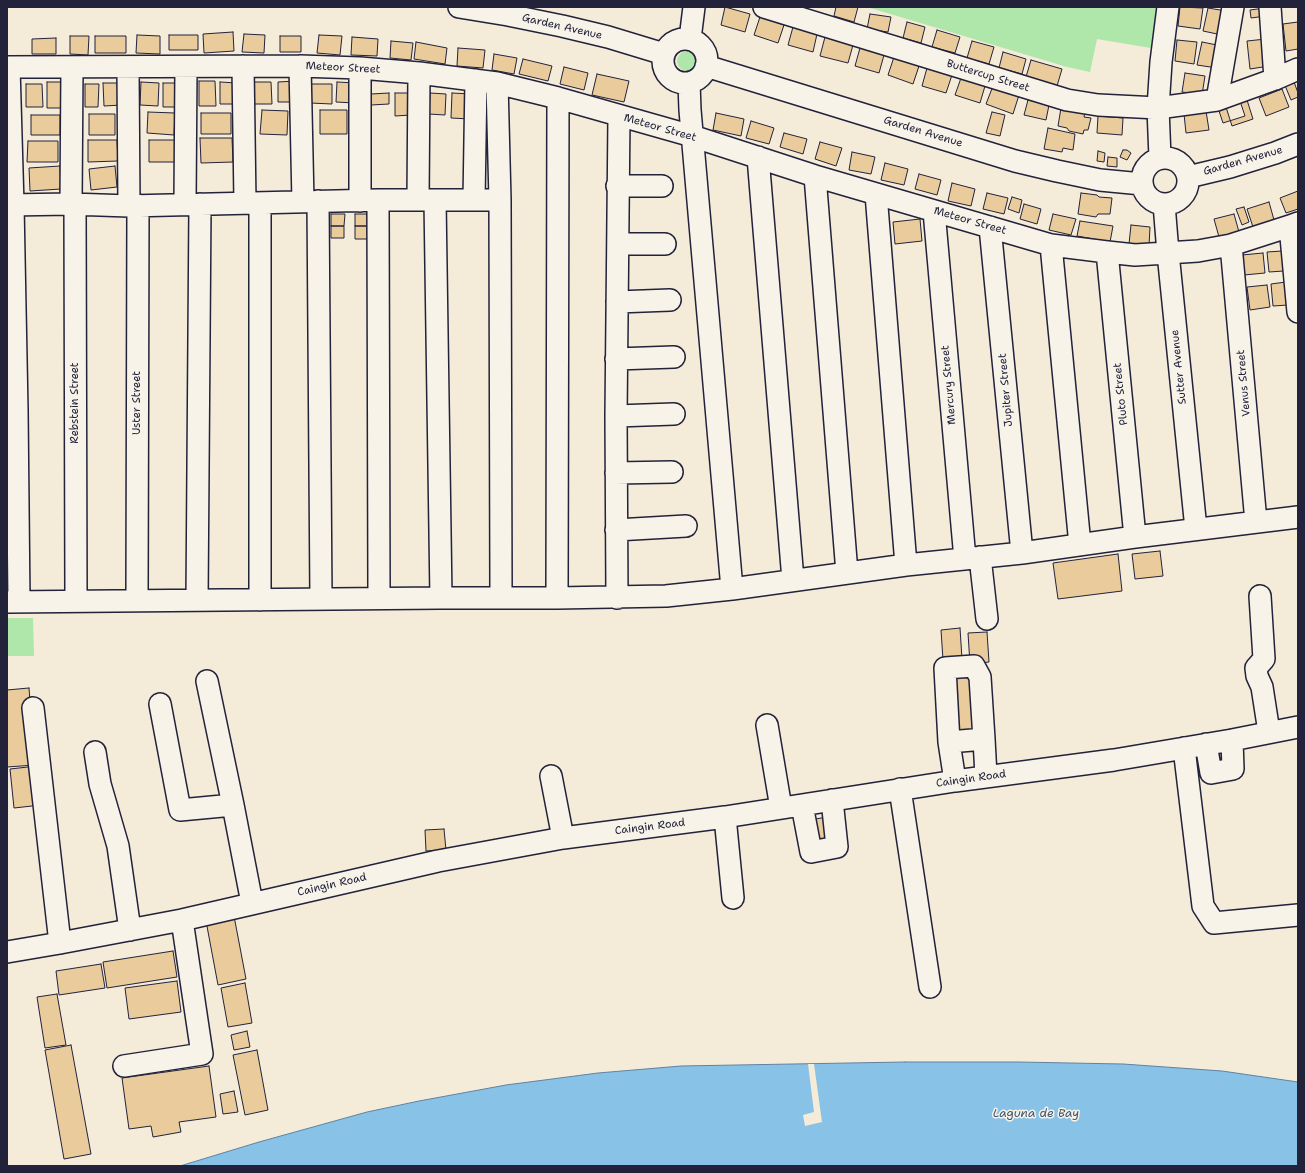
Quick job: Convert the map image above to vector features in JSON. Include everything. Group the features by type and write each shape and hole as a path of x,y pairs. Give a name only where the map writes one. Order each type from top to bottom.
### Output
{"street":[{"name":"Garden Avenue","path":"459,7 562,26 608,37 664,54"},
{"path":"690,39 694,7"},
{"name":"Buttercup Street","path":"764,7 815,15 1067,100 1098,105 1158,108 1217,100 1298,69"},
{"path":"1160,158 1158,108 1161,62 1168,7"},
{"path":"1217,100 1233,7"},
{"path":"1270,7 1275,79"},
{"path":"690,39 702,46 706,52 706,66 700,77 689,83 680,82 672,79 666,72 663,63 664,54 670,45 679,40 690,39"},
{"path":"243,66 252,203 260,600"},
{"path":"300,66 310,202 321,599"},
{"name":"Meteor Street","path":"8,67 300,66 360,68 419,73 497,83 558,98 692,136 815,176 1051,245 1107,252 1135,255 1198,250 1231,245 1294,224"},
{"name":"Garden Avenue","path":"706,66 1015,161 1100,180 1142,184"},
{"path":"8,67 10,205 17,402 13,602 501,597 617,598 666,596 732,589 906,565 1022,553 1196,529 1298,517"},
{"name":"Rebstein Street","path":"72,67 76,601"},
{"name":"Uster Street","path":"128,67 133,206 137,601"},
{"path":"186,67 192,204 197,600"},
{"path":"360,68 369,200 379,598"},
{"path":"419,73 426,200 441,598"},
{"path":"474,200 476,80"},
{"path":"497,83 500,200 501,597"},
{"path":"689,83 692,136 732,589"},
{"path":"557,598 558,98"},
{"path":"617,598 616,358 619,116"},
{"name":"Garden Avenue","path":"1188,177 1230,167 1298,144"},
{"path":"758,157 793,580"},
{"path":"1160,158 1169,158 1178,162 1184,168 1188,177 1187,187 1182,196 1174,202 1164,204 1149,198 1144,191 1142,184 1142,175 1146,168 1152,162 1160,158"},
{"path":"815,176 847,573"},
{"path":"617,186 662,186"},
{"path":"876,194 906,565"},
{"path":"10,205 73,204 133,206 369,200 500,200"},
{"name":"Sutter Avenue","path":"1164,204 1196,529"},
{"name":"Mercury Street","path":"934,211 972,558 987,619"},
{"path":"1294,224 1298,312"},
{"name":"Jupiter Street","path":"990,227 1022,553"},
{"path":"618,244 665,244"},
{"path":"1051,245 1080,545"},
{"name":"Venus Street","path":"1231,245 1256,522"},
{"name":"Pluto Street","path":"1107,252 1135,537"},
{"path":"617,302 670,300"},
{"path":"616,358 674,357"},
{"path":"616,416 674,414"},
{"path":"616,473 672,472"},
{"path":"616,530 686,526"},
{"path":"1260,596 1264,659 1256,668 1257,676 1262,687 1269,732"},
{"path":"955,781 949,742 945,668 974,666 980,676 986,776"},
{"path":"207,681 252,903"},
{"path":"160,704 180,810 233,805"},
{"path":"33,708 60,943"},
{"path":"767,725 782,808"},
{"name":"Caingin Road","path":"7,952 182,920 438,861 563,838 724,817 986,776 1114,760 1298,727"},
{"path":"949,742 984,739"},
{"path":"1206,744 1211,773 1233,769 1232,740"},
{"path":"1184,748 1204,906 1214,923 1298,915"},
{"path":"95,752 100,784 118,846 130,930"},
{"path":"552,776 563,838"},
{"path":"900,789 930,987"},
{"path":"802,805 811,852 837,847 832,800"},
{"path":"724,817 733,898"},
{"path":"124,1066 202,1054 182,920"}],"green space":[{"path":"867,7 1157,7 1151,48 1097,39 1090,72 1067,67"},
{"path":"687,51 694,54 697,61 694,68 687,71 680,68 677,61 680,54"},
{"path":"7,618 33,618 34,656 7,656"}],"water":[{"name":"Laguna de Bay","path":"905,1062 1123,1064 1222,1071 1298,1082 1298,1166 180,1166 367,1112 506,1085 598,1073 681,1066"}],"pier":[{"path":"808,1064 814,1064 822,1122 805,1126 803,1115 814,1112"}],"building":[{"path":"725,7 750,14 745,32 721,25"},
{"path":"836,7 858,7 854,22 834,16"},
{"path":"1180,7 1203,8 1200,29 1178,26"},
{"path":"1208,8 1226,11 1222,35 1203,31"},
{"path":"1265,8 1266,16 1251,18 1250,10"},
{"path":"870,14 891,17 888,32 867,29"},
{"path":"760,17 784,25 778,43 754,35"},
{"path":"907,22 925,27 921,43 903,38"},
{"path":"1298,22 1298,49 1286,51 1283,24"},
{"path":"793,27 817,34 813,52 788,45"},
{"path":"937,30 960,37 955,53 932,47"},
{"path":"233,32 234,51 204,53 203,34"},
{"path":"244,34 265,35 264,53 242,52"},
{"path":"137,35 160,36 160,54 136,53"},
{"path":"169,35 198,35 198,50 169,50"},
{"path":"319,35 342,36 340,55 317,53"},
{"path":"70,36 89,36 88,55 70,54"},
{"path":"95,36 126,36 126,53 95,53"},
{"path":"280,36 301,36 301,52 280,52"},
{"path":"352,37 378,39 377,56 351,55"},
{"path":"825,37 853,45 848,63 820,56"},
{"path":"56,38 56,54 32,54 32,39"},
{"path":"1266,39 1269,66 1250,69 1247,41"},
{"path":"1177,40 1197,42 1194,64 1175,61"},
{"path":"391,41 413,43 411,60 390,58"},
{"path":"972,41 994,47 989,64 967,58"},
{"path":"416,42 447,48 445,64 414,59"},
{"path":"1202,42 1222,46 1217,68 1197,65"},
{"path":"458,48 485,50 483,68 457,66"},
{"path":"860,48 884,55 879,73 855,66"},
{"path":"1003,52 1026,59 1022,74 999,68"},
{"path":"494,54 517,58 514,74 492,70"},
{"path":"894,57 919,66 913,84 888,75"},
{"path":"523,59 552,66 548,81 519,74"},
{"path":"1031,60 1062,69 1057,86 1026,77"},
{"path":"564,67 588,73 584,90 560,84"},
{"path":"927,68 952,75 946,93 922,86"},
{"path":"1185,73 1205,76 1202,95 1182,92"},
{"path":"597,74 629,81 624,102 592,95"},
{"path":"961,78 985,86 980,103 955,95"},
{"path":"1293,79 1298,97 1291,100 1284,83"},
{"path":"199,81 215,81 216,106 199,106"},
{"path":"295,81 296,102 278,102 278,82"},
{"path":"47,82 64,82 64,108 47,108"},
{"path":"141,82 159,83 158,106 140,105"},
{"path":"220,82 237,83 236,104 220,104"},
{"path":"252,82 271,82 272,104 253,104"},
{"path":"337,82 355,83 354,103 336,102"},
{"path":"103,83 121,83 122,105 104,106"},
{"path":"163,83 179,83 179,107 163,107"},
{"path":"26,84 42,84 43,107 26,107"},
{"path":"85,84 99,84 98,107 85,107"},
{"path":"311,84 332,84 332,104 310,103"},
{"path":"993,86 1019,95 1013,114 986,104"},
{"path":"1282,89 1289,107 1266,116 1259,98"},
{"path":"389,93 389,104 371,105 371,94"},
{"path":"395,93 411,93 411,115 395,116"},
{"path":"430,93 446,94 445,115 429,114"},
{"path":"452,93 471,94 470,119 451,118"},
{"path":"1239,98 1245,116 1223,123 1217,105"},
{"path":"1028,100 1049,105 1046,120 1024,115"},
{"path":"1247,100 1253,119 1232,126 1226,107"},
{"path":"1061,108 1085,112 1084,117 1091,118 1088,130 1084,130 1083,134 1069,131 1067,128 1058,126"},
{"path":"262,110 288,111 287,135 260,134"},
{"path":"320,110 347,110 347,134 320,134"},
{"path":"1206,111 1209,130 1186,133 1184,114"},
{"path":"148,112 175,113 174,135 147,133"},
{"path":"992,112 1005,115 1000,136 986,133"},
{"path":"201,113 231,113 231,134 201,134"},
{"path":"716,113 744,119 741,136 713,130"},
{"path":"89,114 115,114 115,135 89,135"},
{"path":"31,115 60,115 60,135 31,135"},
{"path":"1098,116 1123,118 1122,135 1097,133"},
{"path":"751,121 774,128 769,144 746,138"},
{"path":"1048,128 1075,134 1073,150 1063,148 1062,152 1044,149"},
{"path":"784,133 807,139 803,154 780,147"},
{"path":"200,138 232,138 233,162 201,163"},
{"path":"88,140 117,140 118,161 88,162"},
{"path":"149,140 175,140 175,162 149,162"},
{"path":"28,141 58,141 58,162 27,162"},
{"path":"820,142 842,148 836,166 815,159"},
{"path":"1123,150 1127,150 1131,153 1127,160 1120,157"},
{"path":"1098,151 1105,153 1104,162 1097,161"},
{"path":"852,152 875,157 871,174 849,170"},
{"path":"1108,157 1117,158 1117,167 1107,166"},
{"path":"885,163 908,169 904,185 881,180"},
{"path":"60,166 61,189 30,191 29,168"},
{"path":"115,166 117,187 91,190 89,169"},
{"path":"919,174 941,180 937,195 915,189"},
{"path":"952,183 975,189 971,206 948,201"},
{"path":"1298,191 1298,209 1286,213 1280,198"},
{"path":"987,193 1008,198 1004,214 983,209"},
{"path":"1081,193 1112,198 1110,214 1098,214 1096,217 1078,214"},
{"path":"1012,197 1022,200 1019,213 1008,209"},
{"path":"1269,202 1274,220 1253,227 1247,209"},
{"path":"1024,204 1041,209 1037,224 1020,219"},
{"path":"1244,207 1249,222 1242,225 1236,209"},
{"path":"331,214 345,214 344,226 331,226"},
{"path":"355,214 369,214 369,226 355,226"},
{"path":"1053,214 1076,219 1071,235 1049,230"},
{"path":"1234,214 1239,232 1219,237 1214,219"},
{"path":"920,219 922,241 895,244 893,222"},
{"path":"1080,221 1113,226 1110,242 1077,236"},
{"path":"1131,225 1150,227 1149,246 1129,244"},
{"path":"331,226 344,226 344,238 331,238"},
{"path":"355,226 369,226 369,239 355,239"},
{"path":"1282,251 1284,271 1269,272 1267,252"},
{"path":"1263,253 1265,273 1244,275 1242,255"},
{"path":"1286,282 1288,305 1273,306 1271,284"},
{"path":"1267,285 1270,307 1250,310 1247,287"},
{"path":"1160,551 1163,576 1135,579 1132,554"},
{"path":"1118,554 1122,591 1058,599 1053,563"},
{"path":"960,628 962,659 943,660 941,630"},
{"path":"987,632 989,662 970,664 968,633"},
{"path":"973,671 976,730 951,731 948,672"},
{"path":"29,688 35,765 7,767 7,690"},
{"path":"37,766 41,805 14,808 10,769"},
{"path":"827,817 831,843 815,846 810,820"},
{"path":"444,829 446,850 426,851 425,830"},
{"path":"234,916 246,979 218,985 206,921"},
{"path":"173,951 177,977 107,988 103,962"},
{"path":"101,964 105,988 59,995 56,971"},
{"path":"177,981 181,1012 129,1019 125,988"},
{"path":"245,983 252,1023 228,1027 221,988"},
{"path":"57,994 66,1045 45,1048 37,997"},
{"path":"247,1031 250,1047 234,1050 231,1035"},
{"path":"71,1045 91,1154 64,1159 45,1050"},
{"path":"257,1050 268,1110 245,1115 233,1055"},
{"path":"209,1066 216,1117 179,1122 181,1132 153,1137 151,1126 129,1129 122,1078"},
{"path":"234,1091 238,1112 223,1114 220,1094"}]}
